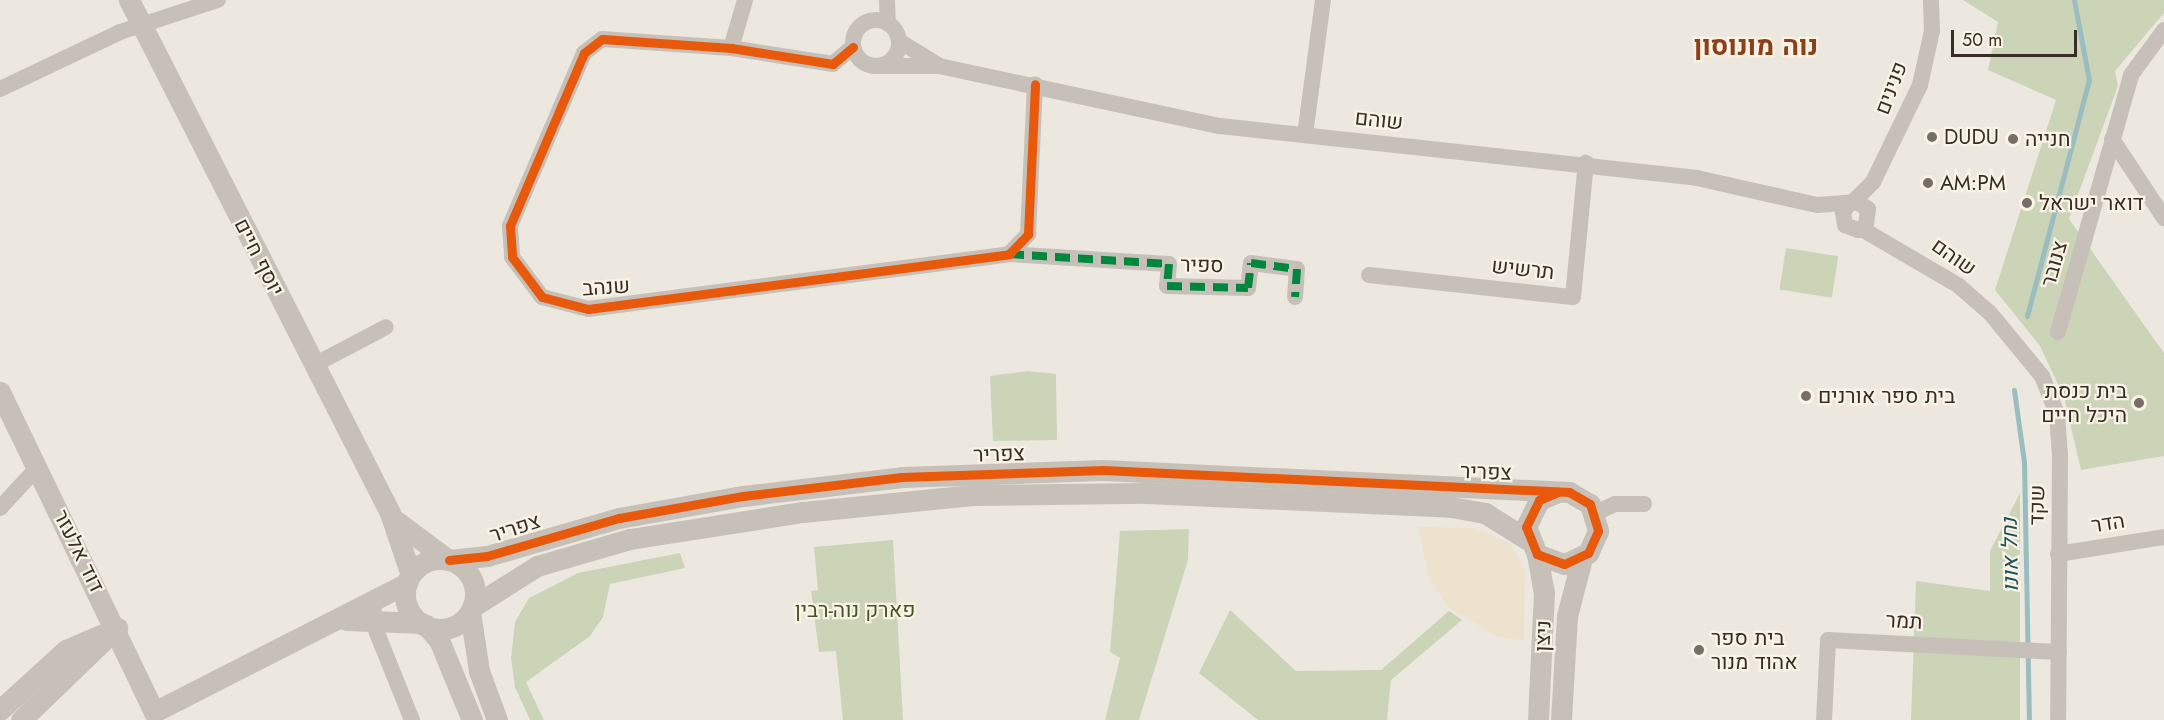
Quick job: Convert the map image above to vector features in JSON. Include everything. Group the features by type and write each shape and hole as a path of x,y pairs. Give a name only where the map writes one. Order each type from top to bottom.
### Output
{"street":[{"name":"יוסף חיים","path":"129,0 390,513 409,579"},
{"path":"0,89 141,24 218,0"},
{"path":"731,48 745,0"},
{"path":"877,0 869,21 856,31 853,47 861,61 876,66 891,62 899,41 888,24 887,0"},
{"path":"1305,135 1323,0"},
{"name":"פנינים","path":"1850,204 1870,187 1920,86 1932,31 1932,0"},
{"path":"869,21 888,24"},
{"name":"צנובר","path":"2058,332 2131,75 2164,30"},
{"name":"שנהב","path":"853,47 833,64 731,48 618,36 602,39 584,53 507,234 512,257 542,297 588,309 1009,254"},
{"name":"שוהם","path":"899,41 939,66"},
{"name":"שוהם","path":"876,66 939,66 1035,84 1220,126 1586,163 1697,178 1817,205 1850,204"},
{"path":"1009,254 1028,234 1035,84"},
{"path":"2112,139 2164,218"},
{"name":"תרשיש","path":"1369,274 1573,297 1586,163"},
{"name":"פנינים","path":"1869,211 1870,187"},
{"path":"1843,221 1850,204 1869,211 1862,229"},
{"name":"שוהם","path":"1817,205 1843,221 1889,241 1990,314"},
{"name":"שוהם","path":"1869,211 1889,241"},
{"name":"ספיר","path":"1009,254 1169,264 1167,286 1248,288 1251,262 1297,269 1295,297"},
{"name":"שקד","path":"1990,314 2042,376 2057,414 2058,720"},
{"path":"314,364 386,327"},
{"name":"דוד אלעזר","path":"0,393 117,628 156,716"},
{"path":"0,508 22,478 38,467"},
{"name":"צפריר","path":"448,560 487,556 589,525 674,507 932,475 1153,471 1558,492"},
{"path":"1558,492 1577,495 1595,513 1596,541 1582,558 1558,564 1532,547 1530,511 1558,492"},
{"name":"צפריר","path":"471,609 537,566 630,539 803,512 974,495 1136,493 1451,507 1485,513 1532,547"},
{"path":"1595,513 1615,504 1644,504"},
{"name":"יוסף חיים","path":"390,513 414,539 448,560"},
{"name":"הדר","path":"2058,554 2164,537"},
{"name":"ניצן","path":"1532,547 1544,592 1538,720"},
{"name":"ניצן","path":"1561,720 1567,616 1582,558"},
{"path":"156,716 325,626 375,608 409,579 424,562 448,560 472,579 471,609 479,671 497,720"},
{"path":"409,579 407,604 439,640 472,720"},
{"path":"375,608 424,624 448,627 471,609"},
{"path":"375,608 412,720"},
{"path":"0,710 66,650 117,628"},
{"path":"21,720 117,628"},
{"name":"תמר","path":"1824,720 1828,640 2059,652"}],"green space":[{"path":"1963,0 2164,0 2164,13 2115,71 2118,86 2069,219 2164,353 2164,456 2081,470 2064,397 2040,346 1995,290 2056,100 1988,70 1998,22"},
{"path":"1786,248 1838,256 1832,298 1779,289"},
{"path":"1027,371 1056,374 1057,440 993,441 990,376"},
{"path":"2020,493 2020,720 1911,720 1916,581 1990,591 1990,551"},
{"path":"1189,529 1188,560 1139,720 1105,720 1120,658 1110,652 1120,531"},
{"name":"פארק נוה-רבין","path":"893,540 903,720 843,720 836,651 819,652 811,591 818,590 814,547"},
{"path":"680,553 685,568 610,584 603,617 590,636 526,682 544,720 530,720 515,687 511,658 515,622 529,598 578,573"},
{"path":"1230,610 1296,671 1381,670 1449,611 1462,620 1391,680 1387,720 1258,720 1199,673"}],"shaded area":[{"path":"1418,527 1473,528 1511,544 1525,570 1524,641 1496,636 1448,607 1428,576"}],"waterway":[{"name":"נחל אונו","path":"2027,316 2089,80 2074,0"},
{"name":"נחל אונו","path":"2014,390 2024,462 2029,720"}],"marked path":[{"path":"1009,254 1169,264 1167,286 1248,288 1251,263 1297,269 1295,297"}],"cycle path":[{"path":"853,47 833,64 731,48 602,39 584,53 510,226 512,257 542,297 588,309 1009,254 1028,234 1035,84"},
{"path":"449,560 487,556 619,518 743,496 902,477 1103,470 1569,492 1590,504 1598,531 1588,553 1564,564 1537,554 1526,527 1539,500 1558,492"}],"place":[{"name":"DUDU","path":"1932,137"},
{"name":"חנייה","path":"2013,139"},
{"name":"AM:PM","path":"1928,183"},
{"name":"דואר ישראל","path":"2027,203"},
{"name":"בית ספר אורנים","path":"1806,396"},
{"name":"בית כנסת היכל חיים","path":"2139,403"},
{"name":"בית ספר אהוד מנור","path":"1699,650"}],"district":[{"name":"נוה מונוסון","path":"1756,46"}]}
